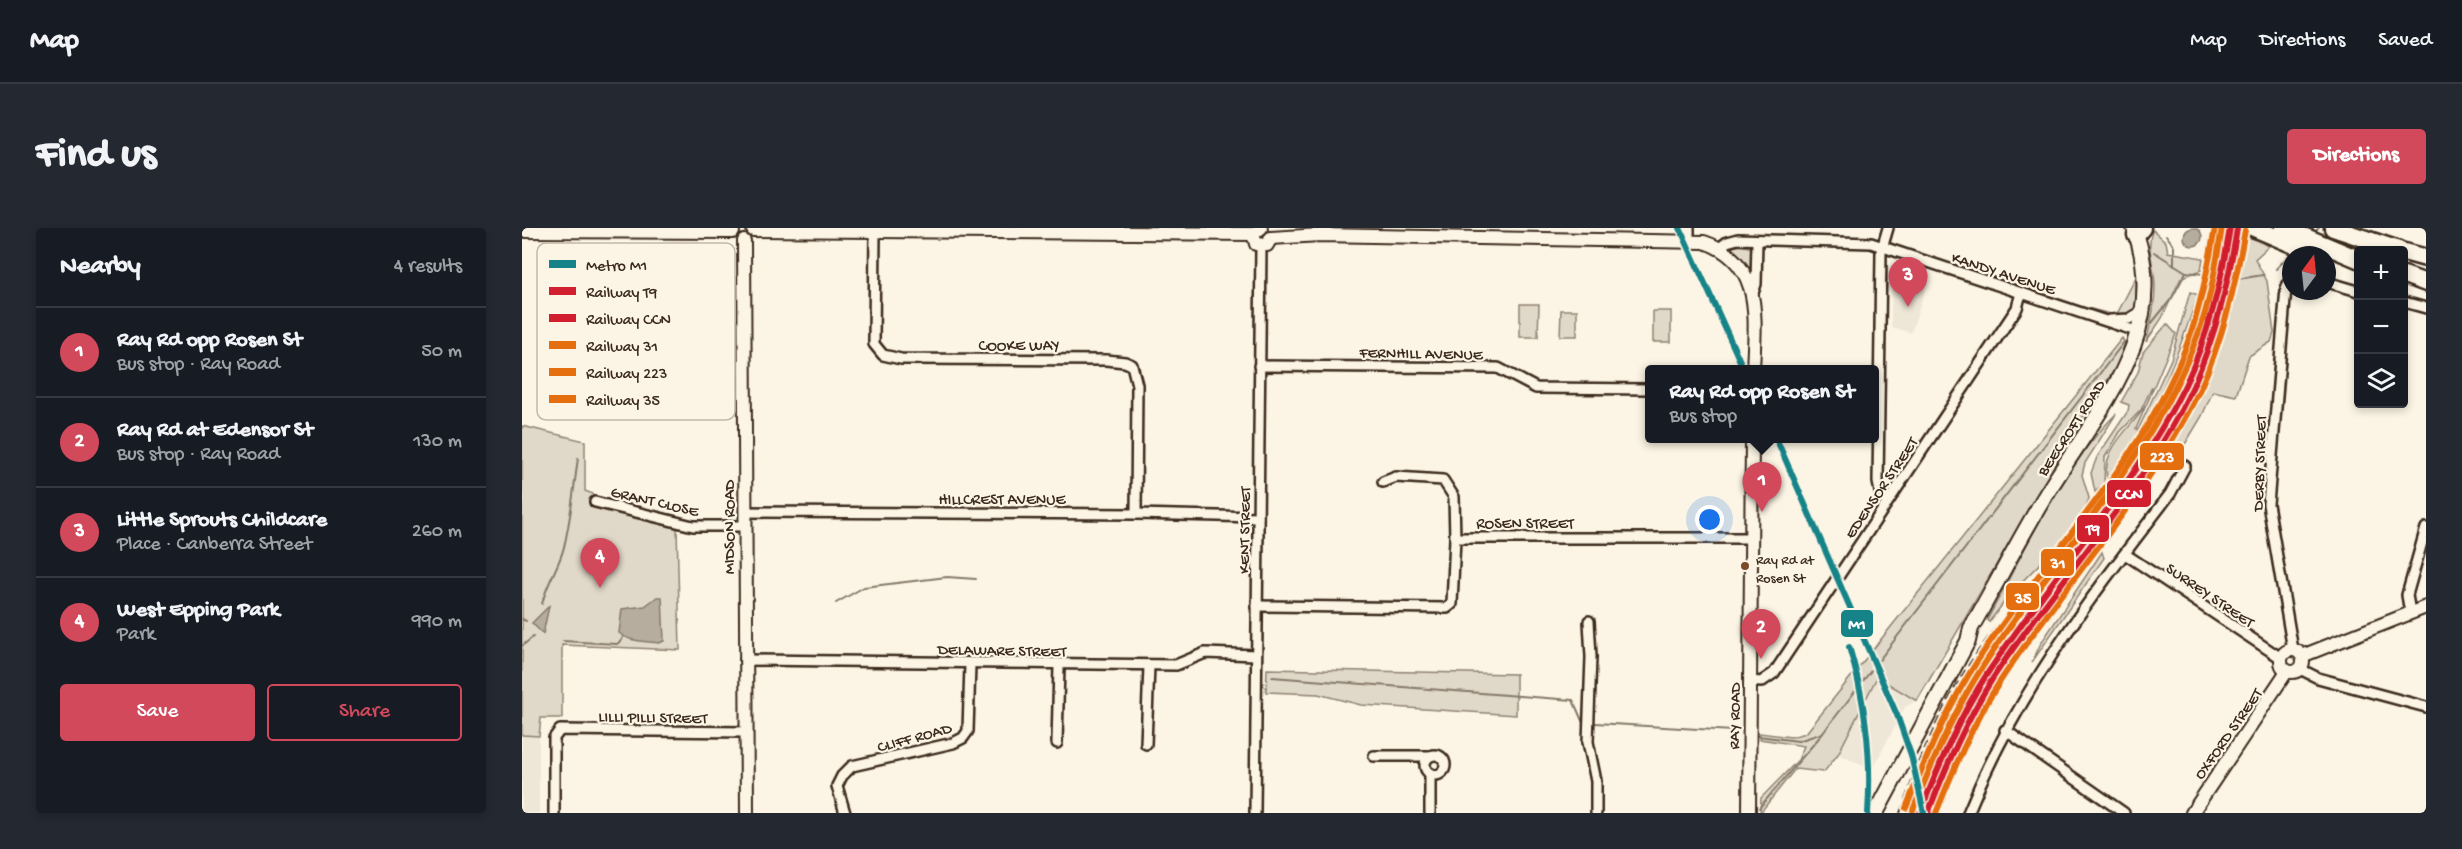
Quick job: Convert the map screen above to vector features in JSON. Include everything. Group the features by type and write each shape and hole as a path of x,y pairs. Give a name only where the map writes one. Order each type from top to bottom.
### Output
{"highway":[{"path":"2254,228 2281,231 2307,246"},
{"path":"2334,228 2387,246"},
{"path":"2408,253 2426,258"},
{"path":"2336,254 2354,258"},
{"path":"2336,261 2354,268"},
{"path":"2408,277 2426,285"},
{"path":"2408,283 2426,285"}],"main road":[{"name":"BEECROFT ROAD","path":"1869,813 1882,782 1961,639 1971,628 2044,499 2122,377 2139,332 2142,311 2144,273 2137,230"},
{"name":"BEECROFT ROAD","path":"1876,813 1968,641 1971,628"}],"street":[{"path":"1879,403 1881,246 1888,228"},
{"path":"522,231 734,230 736,237 744,241 750,239 753,229 1261,232 1320,235 1689,234 1718,249 1739,266 1753,293"},
{"name":"COOKE WAY","path":"870,230 874,344 883,355 901,359 1106,360 1132,365 1137,385 1136,514"},
{"path":"1261,232 1267,245 1261,246"},
{"name":"KANDY AVENUE","path":"1718,249 1732,240 1871,243 2139,332"},
{"name":"MIDSON ROAD","path":"744,241 747,813"},
{"path":"1753,365 1753,293 1756,284 1757,241"},
{"name":"KENT STREET","path":"1255,813 1261,246"},
{"path":"2336,285 2354,290"},
{"name":"EDENSOR STREET","path":"1750,681 1761,682 1774,673 2017,308 2021,293"},
{"name":"DERBY STREET","path":"2285,300 2268,504 2295,661"},
{"path":"2408,303 2426,308"},
{"path":"2102,320 2129,319 2142,311"},
{"name":"FERNHILL AVENUE","path":"1260,366 1498,368 1536,388 1645,389"},
{"name":"RAY ROAD","path":"1749,813 1752,443"},
{"path":"1878,443 1878,482 1880,492 1889,500"},
{"path":"1968,813 2005,730 2047,659 2170,494 2185,466"},
{"path":"1383,482 1396,477 1443,480 1454,497 1455,538"},
{"name":"GRANT CLOSE","path":"595,502 693,526 745,526"},
{"name":"HILLCREST AVENUE","path":"745,512 1136,514 1258,517"},
{"path":"2410,613 2407,596 2426,528"},
{"name":"ROSEN STREET","path":"1257,606 1447,608 1452,604 1454,595 1455,538 1752,538"},
{"name":"SURREY STREET","path":"2125,554 2281,658"},
{"path":"2281,658 2281,664 2295,661 2426,607"},
{"path":"1589,621 1591,657 1588,742 1596,781 1596,813"},
{"name":"DELAWARE STREET","path":"745,660 1149,666 1176,665 1204,653 1256,655"},
{"path":"2295,661 2318,678 2426,707"},
{"name":"OXFORD STREET","path":"2192,813 2295,661"},
{"name":"CLIFF ROAD","path":"845,813 837,786 842,776 852,766 883,761 953,743 963,738 968,731 970,664"},
{"path":"1057,743 1059,666"},
{"path":"1146,744 1149,666"},
{"name":"LILLI PILLI STREET","path":"554,813 554,738 560,730 746,732"},
{"path":"2005,730 2124,813"},
{"path":"1374,756 1440,756 1445,764 1441,772 1430,773"},
{"path":"1430,756 1426,763 1430,773 1430,813"}],"shaded area":[{"path":"2193,228 2199,231 2202,237 2199,243 2193,246 2187,243 2184,237 2187,231"},
{"path":"2153,230 2166,242 2168,252 2203,258 2201,270 2181,278 2162,318 2146,342 2155,293 2150,250"},
{"path":"2246,236 2269,246 2255,259 2267,281 2274,333 2271,342 2249,356 2236,396 2213,391 2202,416 2175,461 2163,455 2201,377 2220,324 2239,239"},
{"path":"1740,245 1753,248 1752,273 1742,259 1729,248"},
{"path":"1896,263 1930,275 1911,333 1891,327 1892,267"},
{"path":"2136,277 2136,304 2132,315 2117,317 2087,308 2111,314 2118,312"},
{"path":"2190,292 2198,295 2160,395 2137,441 2109,488 2106,472 2109,457 2115,444 2148,401 2136,429 2138,430 2171,359"},
{"path":"1520,304 1539,304 1538,337 1520,337"},
{"path":"1561,310 1577,310 1577,336 1560,336"},
{"path":"1653,311 1671,311 1671,342 1653,342"},
{"path":"2167,324 2176,334 2149,397 2152,387 2141,410 2120,432 2105,457 2104,484 2095,492 2091,473 2097,457 2128,411 2129,405 2121,402 2138,372 2143,352"},
{"path":"2122,338 2125,343 2116,367 2077,426 1917,701 1877,677 1838,754 1824,772 1795,769 1760,813 1761,798 1798,760 1804,746 1760,739 1760,733 1791,737 1806,733"},
{"path":"2116,414 2085,463 2082,475 2089,498 2082,520 2012,592 1989,622 1987,620 2029,540 2061,485 2096,435"},
{"path":"522,426 585,441 585,491 593,494 594,507 677,527 680,650 562,645 562,718 541,718 539,736 522,735"},
{"path":"2102,552 2104,558 2032,662 2041,643"},
{"path":"657,597 662,597 664,641 659,643 637,641 619,633 622,609 645,606"},
{"path":"549,606 543,634 532,623"},
{"path":"1267,669 1516,674 1516,715 1361,705 1318,694 1266,692"},
{"path":"1877,677 1917,701 1905,707 1872,770 1838,754"},
{"path":"522,735 539,736 539,813 522,813"}],"waterway":[{"path":"2313,233 2319,228"},
{"path":"2166,235 2174,246 2174,265"},
{"path":"2154,252 2186,272 2213,275"},
{"path":"2276,269 2282,263"},
{"path":"2151,324 2172,298 2186,272"},
{"path":"2232,280 2263,275"},
{"path":"1759,808 1823,733 2124,342"},
{"path":"542,604 564,547 578,458"},
{"path":"836,603 864,587 947,577 976,579"},
{"path":"522,619 526,621"},
{"path":"563,641 617,644 623,636"},
{"path":"522,646 533,637"},
{"path":"1272,677 1573,700 1583,723"},
{"path":"1595,723 1733,731"},
{"path":"1758,736 1798,741 1823,733"}],"railway":[{"path":"1900,813 1935,727 1968,666 1999,623 2118,487 2151,435 2187,349 2204,289 2216,228"},
{"path":"1928,813 1939,784 1979,702 2041,598"}],"metro line":[{"name":"M1","path":"1680,228 1742,365"},
{"name":"M1","path":"1778,443 1897,715 1911,755 1924,813"},
{"name":"M1","path":"1849,647 1864,709 1869,771 1868,813"}],"rail line":[{"name":"35","path":"1906,808 1942,724 1968,676 1996,633 2121,467 2173,378 2196,317 2215,228"},
{"name":"31","path":"1913,810 1941,743 1975,679 2003,636 2126,470 2178,382 2206,308 2222,228"},
{"name":"T9","path":"1920,813 1950,742 1977,690 2012,638 2141,461 2185,385 2201,347 2213,308 2230,228"},
{"name":"CCN","path":"1928,813 1957,744 1993,678 2125,500 2173,425 2193,386 2215,328 2230,270 2237,229"},
{"name":"223","path":"1936,813 1972,730 1999,683 2155,468 2199,391 2215,352 2227,312 2245,230"}],"place":[{"name":"Little Sprouts Childcare","path":"1908,307"},
{"name":"Ray Rd opp Rosen St","path":"1762,512"},
{"name":"Ray Rd at Rosen St","path":"1745,566"},
{"name":"West Epping Park","path":"600,588"},
{"name":"Ray Rd at Edensor St","path":"1761,659"}]}
